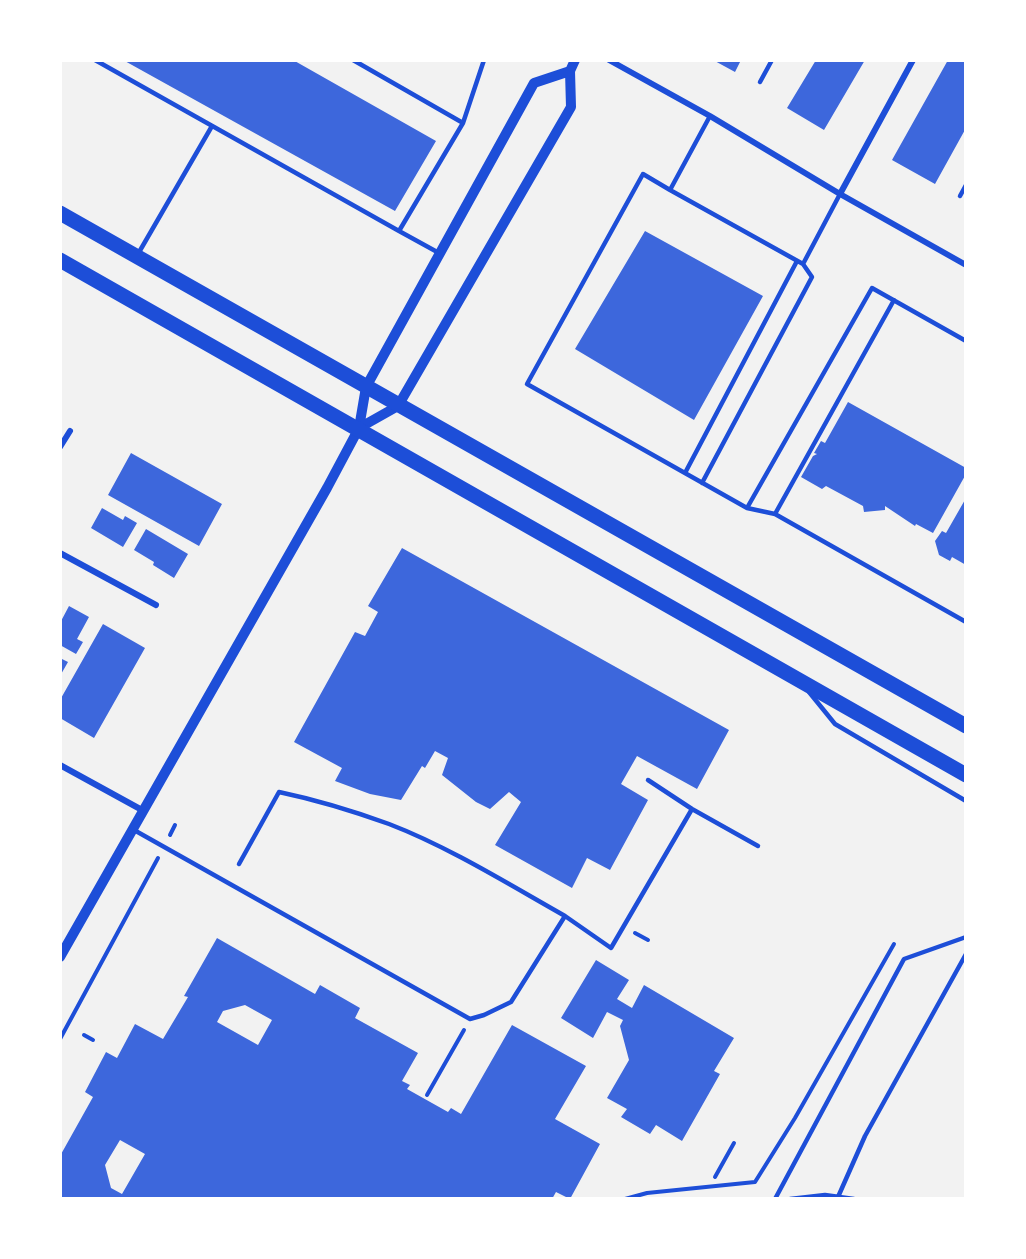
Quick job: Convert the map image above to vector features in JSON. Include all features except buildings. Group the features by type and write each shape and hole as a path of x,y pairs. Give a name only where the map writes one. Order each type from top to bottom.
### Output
{"main road":[{"path":"60,213 966,726"},
{"path":"60,260 966,775"}],"street":[{"path":"359,428 398,406 571,107 570,71 575,60"},
{"path":"609,60 966,265"},
{"path":"840,194 913,60"},
{"path":"60,957 327,488 359,428 366,387 534,82 570,71"},
{"path":"60,447 70,431"},
{"path":"60,553 156,605"},
{"path":"60,765 142,810"}],"lane":[{"path":"95,60 439,253"},
{"path":"353,60 463,123"},
{"path":"399,231 463,123 484,60"},
{"path":"760,82 772,60"},
{"path":"670,190 710,116"},
{"path":"137,256 212,126"},
{"path":"702,483 812,277 803,264 643,174 526,384 702,483 747,508 775,514 966,622"},
{"path":"960,196 966,185"},
{"path":"803,264 840,194"},
{"path":"685,473 797,261"},
{"path":"747,508 872,288 966,341"},
{"path":"775,514 894,300"},
{"path":"797,678 835,724 966,801"},
{"path":"648,780 692,809 758,846"},
{"path":"239,864 279,792 327,803 392,825 463,859 565,916 611,948 692,809"},
{"path":"132,829 470,1019 511,1002 565,916"},
{"path":"775,1199 904,959 966,937"},
{"path":"838,1197 865,1136 966,954"},
{"path":"790,1199 825,1195 854,1199"}],"path":[{"path":"60,1039 175,825"},
{"path":"625,1199 646,1193 755,1182 795,1118 894,944"},
{"path":"427,1095 470,1019"},
{"path":"84,1035 93,1041"},
{"path":"715,1177 734,1143"}]}
